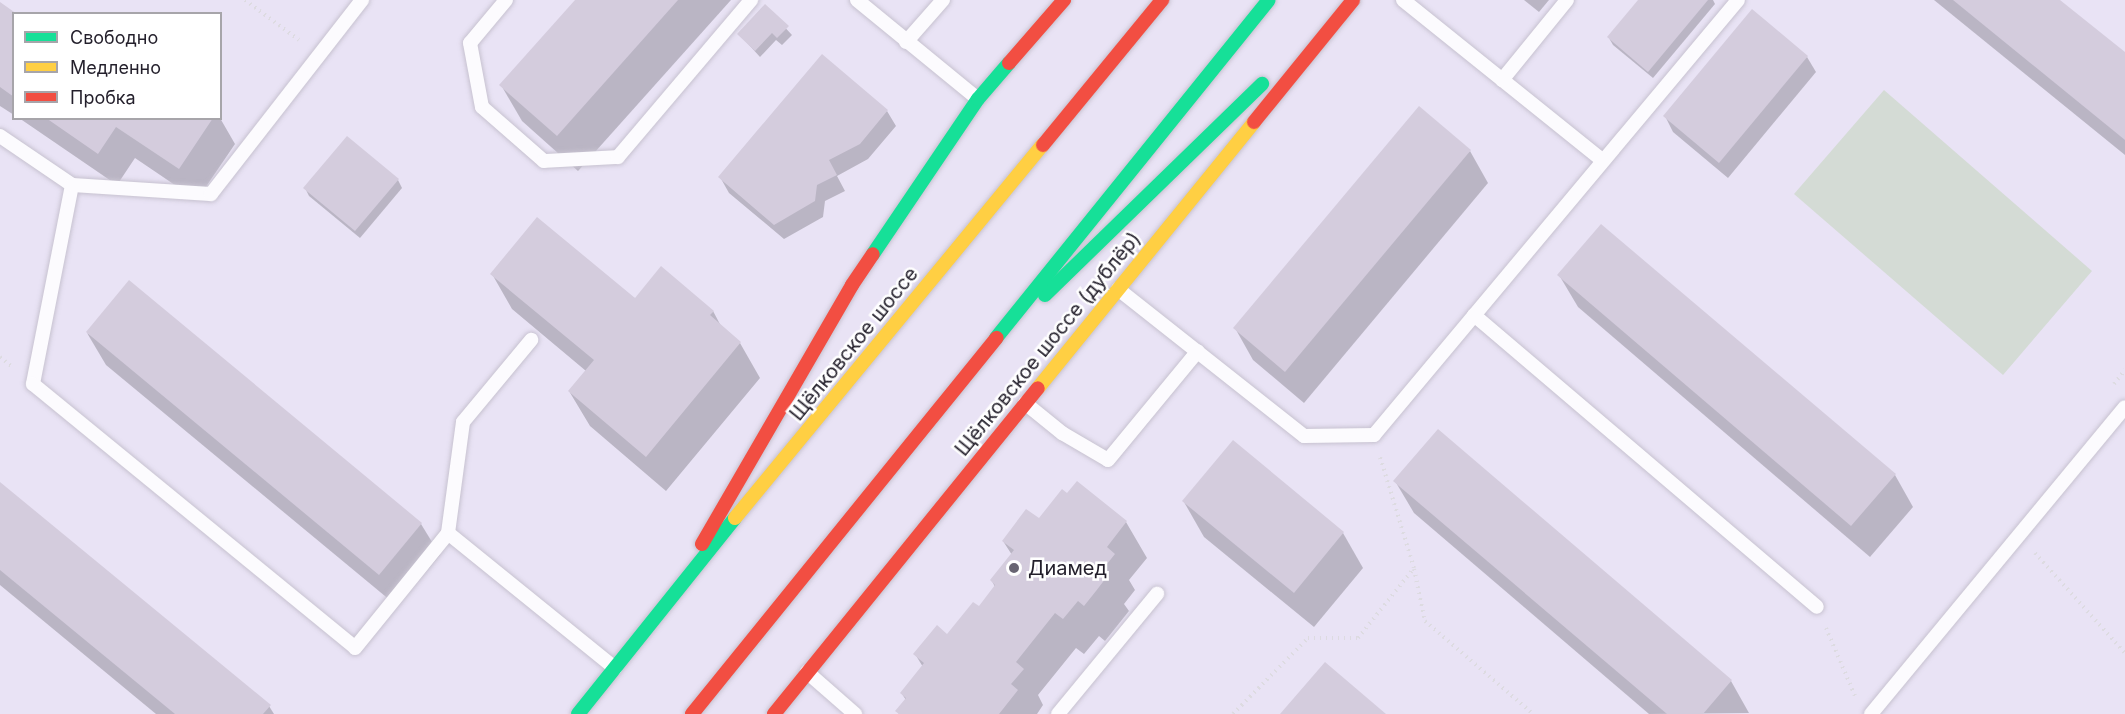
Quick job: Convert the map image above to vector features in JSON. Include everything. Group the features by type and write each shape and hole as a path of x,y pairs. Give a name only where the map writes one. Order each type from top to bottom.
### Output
{"main road":[{"path":"673,594 852,285 978,99 1064,0"},
{"name":"Щёлковское шоссе","path":"578,714 673,594 1162,0"},
{"path":"692,714 1269,0"},
{"path":"984,354 1348,0"},
{"name":"Щёлковское шоссе (дублёр)","path":"774,714 1353,0"}],"lane":[{"path":"0,136 72,185 212,194 362,0"},
{"path":"506,0 470,43 482,107 544,161 618,157 751,0"},
{"path":"857,0 978,99"},
{"path":"906,42 943,0"},
{"path":"1402,0 1602,160"},
{"path":"1502,80 1567,0"},
{"path":"1118,289 1304,436 1374,435 1738,0"},
{"path":"72,185 33,384 355,648 448,533 463,422 531,340"},
{"path":"1474,315 1817,607"},
{"path":"1025,403 1062,433 1108,460 1198,351"},
{"path":"1871,714 2125,406"},
{"path":"448,533 615,669"},
{"path":"1058,714 1157,594"},
{"path":"807,672 855,714"}],"path":[{"path":"245,0 319,54"},
{"path":"1374,435 1414,568 1425,621 1533,714"},
{"path":"2019,535 2125,653"},
{"path":"1233,714 1308,638 1358,638 1414,568"},
{"path":"1817,607 1858,702"}],"shaded area":[{"path":"1884,90 2092,271 2003,375 1794,194"}],"building":[{"path":"575,0 678,0 557,136 499,85"},
{"path":"1638,0 1708,0 1648,72 1607,37"},
{"path":"1953,0 2060,0 2125,52 2125,140"},
{"path":"0,2 14,12 12,12 12,96 0,87"},
{"path":"765,4 789,26 777,38 772,33 755,51 737,34"},
{"path":"1752,9 1808,56 1719,163 1663,116"},
{"path":"822,54 888,110 860,144 829,160 837,175 817,185 815,201 774,225 718,177"},
{"path":"1419,106 1471,150 1285,372 1233,328"},
{"path":"49,120 212,120 179,169 116,127 98,154"},
{"path":"347,136 399,179 355,231 303,188"},
{"path":"537,217 635,298 661,266 714,311 710,315 741,342 646,457 568,391 594,360 490,274"},
{"path":"1601,224 1896,474 1851,526 1557,275"},
{"path":"129,280 422,523 379,575 86,332"},
{"path":"1438,429 1732,680 1703,714 1667,714 1393,481"},
{"path":"1233,440 1344,532 1294,593 1182,501"},
{"path":"1077,481 1127,521 1107,547 1115,554 1103,569 1109,574 1096,591 1084,606 1078,601 1063,619 1055,613 1016,662 1024,669 1011,684 1018,690 999,714 899,714 895,711 906,698 900,693 924,663 913,654 937,625 947,634 973,602 979,606 995,585 990,580 1014,550 1002,541 1026,509 1039,518 1062,489 1067,493"},
{"path":"0,482 271,705 263,714 175,714 0,570"},
{"path":"1325,662 1386,714 1280,714"}],"traffic: fast":[{"path":"996,338 1269,0"},
{"path":"873,254 978,99 1009,63"},
{"path":"1045,295 1262,84"},
{"path":"578,714 735,518"}],"traffic: slow":[{"path":"1038,388 1254,122"},
{"path":"735,518 1043,145"}],"traffic: jam":[{"path":"1009,63 1064,0"},
{"path":"1043,145 1162,0"},
{"path":"1254,122 1353,0"},
{"path":"702,544 852,285 873,254"},
{"path":"692,714 996,338"},
{"path":"774,714 1038,388"}],"place":[{"name":"Диамед","path":"1014,568"}]}
